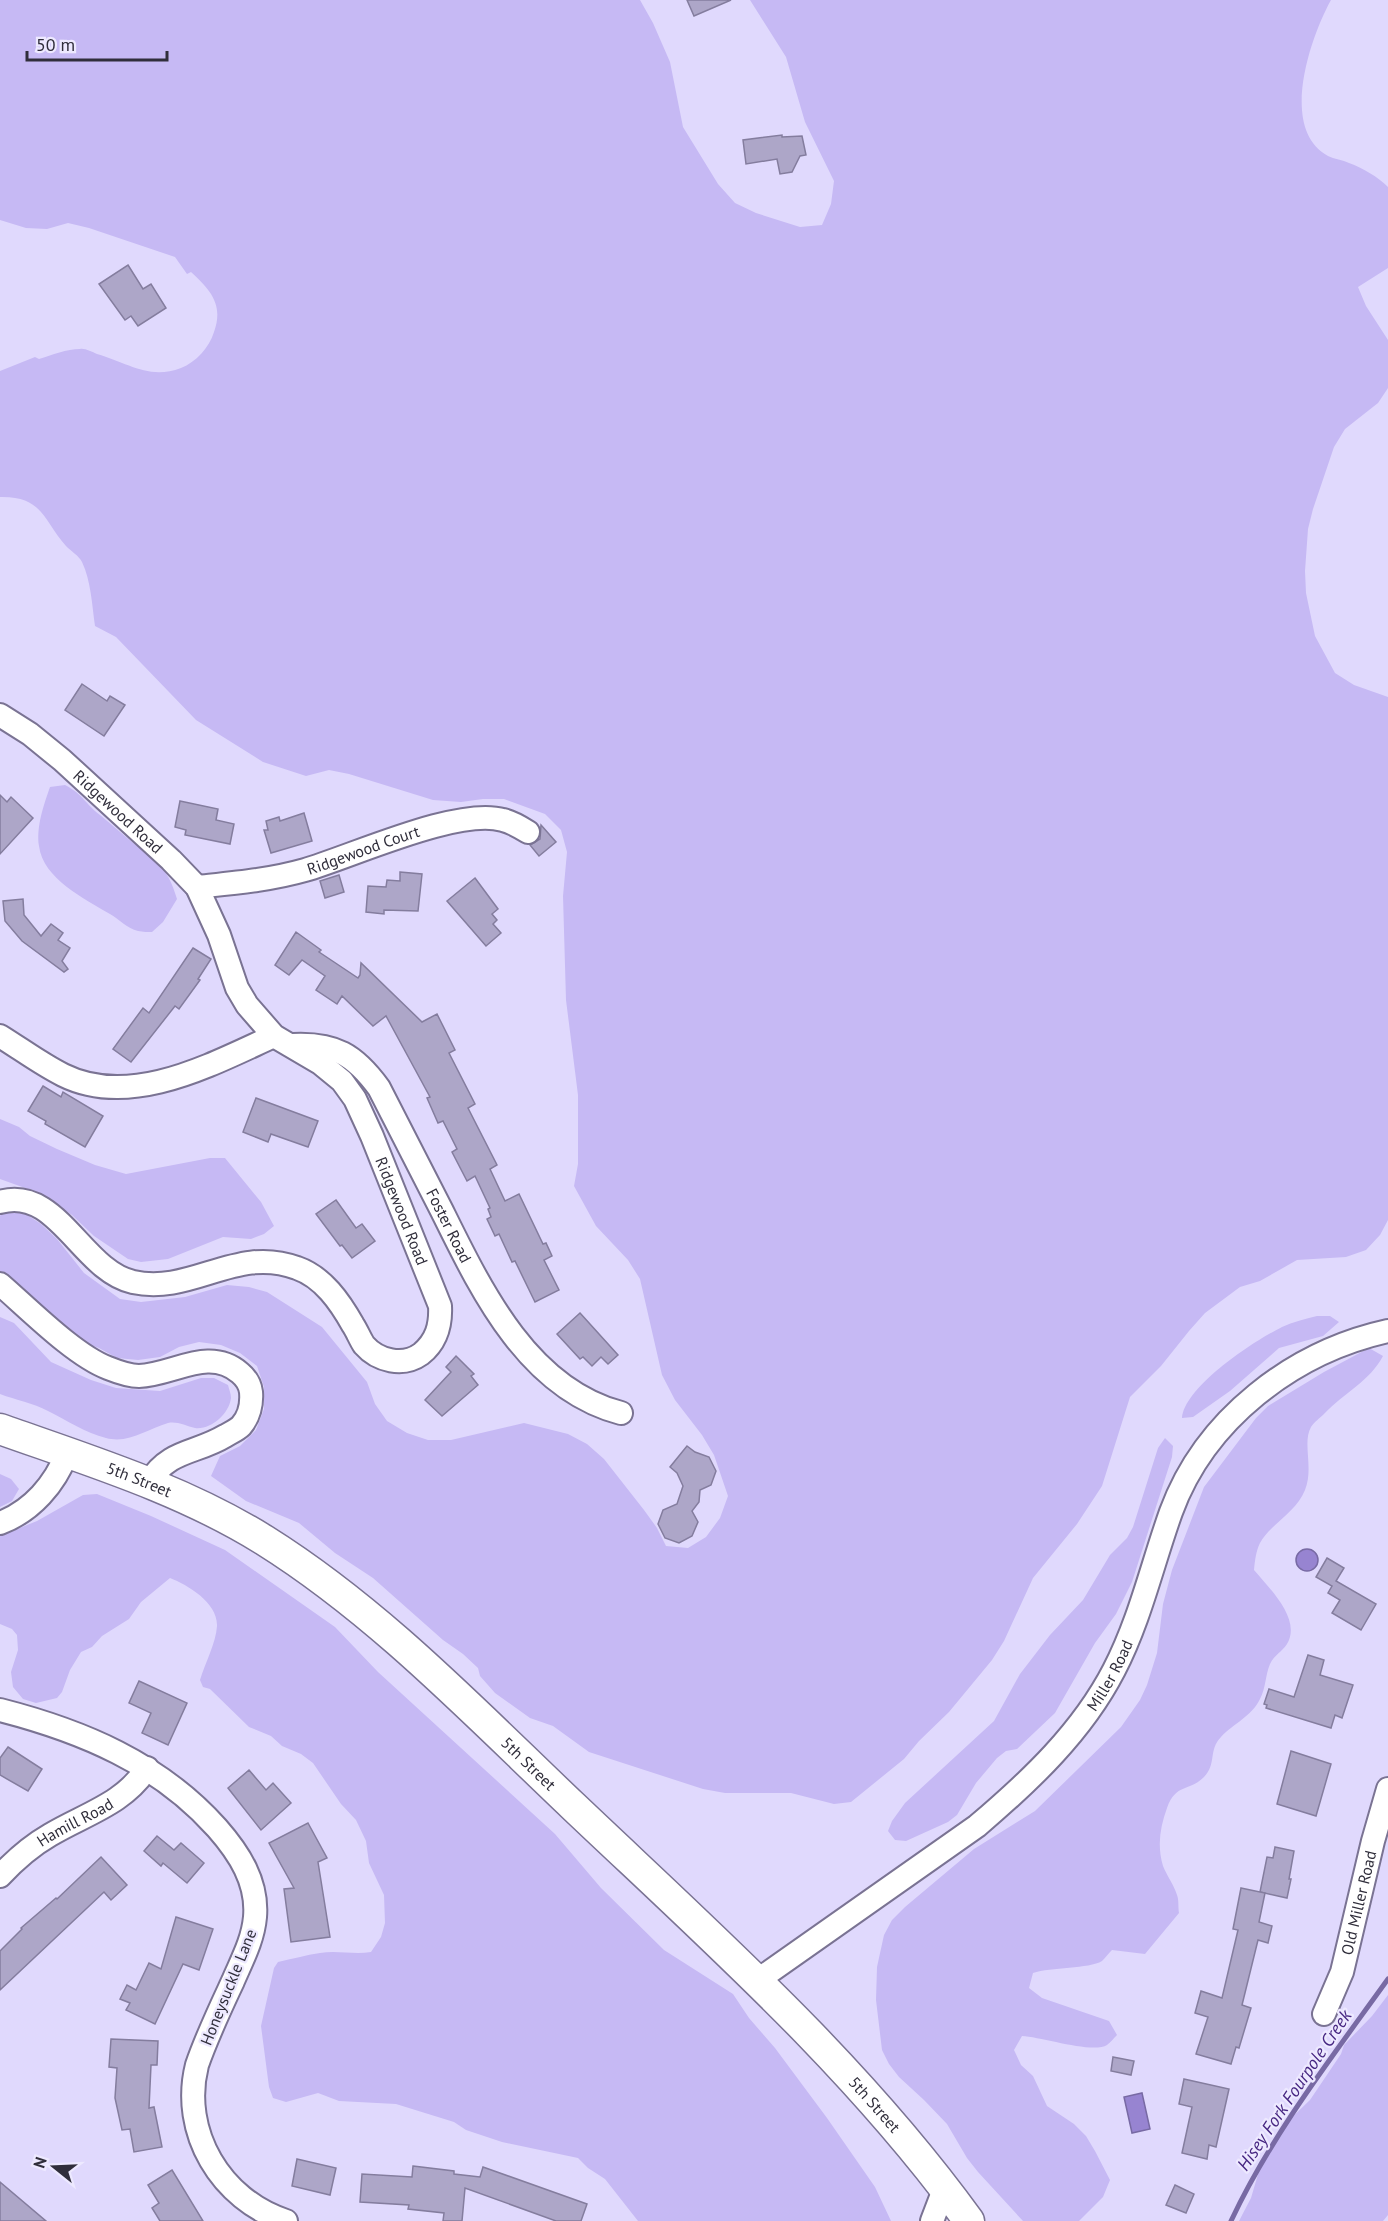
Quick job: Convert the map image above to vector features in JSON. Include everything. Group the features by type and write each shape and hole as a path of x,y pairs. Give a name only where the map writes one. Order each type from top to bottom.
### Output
{"main road":[{"name":"5th Street","path":"0,1429 149,1482 207,1508 264,1540 322,1580 368,1616 462,1701 758,1980 869,2098 945,2187 969,2221"}],"street":[{"name":"Ridgewood Road","path":"0,716 30,734 62,760 171,860 197,887 219,935 237,988 260,1022 281,1040 320,1063 342,1081 355,1099 440,1306 441,1321 437,1335 417,1357 401,1362 388,1360 375,1355 364,1344 326,1287 300,1268 262,1260 241,1263 183,1281 149,1284 132,1282 115,1275 100,1264 41,1206 22,1199 0,1202"},
{"name":"Ridgewood Court","path":"197,887 268,879 295,873 395,839 469,818 502,819 528,832"},
{"name":"Foster Road","path":"0,1036 64,1076 93,1085 116,1088 168,1080 281,1040 315,1044 339,1050 357,1061 379,1088 467,1262 496,1312 539,1364 570,1391 586,1401 621,1413"},
{"path":"0,1284 68,1342 105,1368 139,1376 209,1361 224,1362 246,1378 251,1401 248,1415 239,1427 221,1438 171,1459 156,1471 149,1482"},
{"name":"Miller Road","path":"758,1980 977,1826 1013,1796 1047,1762 1081,1721 1114,1670 1138,1613 1174,1504 1206,1448 1239,1411 1278,1378 1299,1364 1329,1350 1388,1331"},
{"path":"0,1523 26,1510 37,1500 56,1477 68,1453"},
{"name":"Honeysuckle Lane","path":"0,1710 76,1733 147,1768 187,1797 225,1837 247,1870 256,1903 252,1936 201,2055 193,2082 192,2102 203,2145 225,2181 255,2208 286,2221"},
{"name":"Hamill Road","path":"0,1876 30,1848 49,1835 102,1809 127,1793 139,1781 147,1768"},
{"name":"Old Miller Road","path":"1324,2014 1342,1972 1388,1789"},
{"path":"932,2221 945,2187"}],"shaded area":[{"path":"0,0 640,0 670,62 683,127 718,184 735,203 756,213 800,227 822,225 831,204 834,181 805,122 786,57 750,0 1331,0 1315,36 1303,81 1302,104 1305,125 1313,143 1328,156 1365,170 1388,187 1388,268 1358,287 1366,306 1388,340 1388,388 1378,403 1345,429 1334,447 1308,529 1306,593 1315,636 1335,673 1354,685 1388,697 1388,1220 1380,1235 1366,1250 1346,1257 1297,1260 1260,1281 1240,1287 1205,1313 1161,1366 1130,1397 1102,1486 1077,1524 1033,1578 1004,1641 992,1660 949,1712 904,1759 851,1802 834,1804 791,1793 725,1793 703,1789 589,1752 553,1726 530,1718 495,1693 480,1676 478,1668 373,1578 335,1553 299,1523 246,1501 211,1476 220,1456 240,1446 256,1430 264,1409 264,1387 257,1366 240,1353 221,1345 199,1342 179,1347 160,1357 138,1360 117,1358 79,1341 0,1271 0,1216 2,1213 23,1212 57,1239 84,1273 120,1299 141,1302 185,1297 227,1285 249,1287 267,1292 322,1327 367,1382 375,1404 387,1421 407,1433 428,1440 451,1440 524,1423 568,1434 587,1444 604,1459 657,1528 666,1546 688,1548 706,1537 720,1518 728,1496 714,1455 675,1400 662,1375 640,1279 628,1260 596,1226 574,1186 578,1164 578,1095 566,1000 563,896 567,852 561,830 545,814 504,799 461,802 433,800 349,774 329,770 306,776 263,762 196,720 116,637 95,626 89,585 81,560 66,546 34,505 14,498 0,497 0,371 35,357 39,359 75,349 89,350 149,371 159,372 181,368 197,358 205,349 214,332 217,313 213,298 204,285 191,272 187,274 175,257 68,223 47,229 26,228 0,220"},
{"path":"65,785 76,792 165,871 177,899 163,922 152,932 138,931 127,926 78,895 57,878 42,858 39,831 50,787"},
{"path":"0,1119 57,1149 95,1165 126,1174 210,1158 225,1158 261,1202 274,1226 264,1234 251,1239 223,1237 168,1259 141,1262 128,1259 94,1236 72,1215 39,1193 0,1179"},
{"path":"1317,1316 1330,1316 1339,1322 1323,1336 1279,1348 1230,1391 1193,1417 1182,1418 1186,1405 1195,1392 1223,1366 1282,1327"},
{"path":"0,1317 14,1323 51,1362 91,1380 116,1388 160,1391 201,1378 214,1378 228,1385 231,1396 230,1404 218,1420 201,1428 168,1423 122,1439 99,1436 42,1408 0,1394"},
{"path":"1369,1348 1383,1356 1364,1380 1311,1427 1305,1490 1295,1506 1264,1536 1257,1552 1254,1570 1282,1604 1287,1614 1291,1634 1287,1644 1270,1664 1257,1705 1221,1737 1215,1747 1208,1772 1198,1782 1174,1795 1165,1815 1160,1837 1161,1859 1177,1895 1179,1913 1145,1954 1112,1950 1096,1964 1033,1973 1029,1988 1042,1998 1109,2021 1117,2035 1107,2045 1091,2048 1022,2036 1014,2050 1021,2065 1033,2076 1047,2106 1074,2124 1086,2136 1110,2180 1103,2197 1079,2221 1023,2221 967,2158 947,2124 899,2077 882,2050 876,2000 877,1967 884,1935 892,1920 905,1907 974,1849 1035,1811 1121,1727 1140,1700 1147,1685 1157,1653 1163,1604 1172,1570 1204,1487 1256,1418 1268,1406"},
{"path":"1165,1438 1173,1446 1172,1457 1132,1582 1116,1614 1095,1643 1055,1713 1017,1749 1006,1751 997,1758 976,1783 957,1815 948,1822 906,1841 895,1840 888,1831 905,1803 994,1721 1020,1674 1050,1635 1083,1600 1110,1555 1127,1538 1133,1527 1158,1448"},
{"path":"0,1474 11,1479 19,1489 12,1501 0,1507"},
{"path":"97,1494 225,1550 335,1627 378,1672 555,1834 601,1888 664,1950 733,1994 827,2118 875,2187 891,2221 638,2221 605,2179 578,2158 502,2142 466,2130 454,2122 396,2104 339,2101 318,2093 286,2102 273,2098 269,2087 261,2026 274,1968 278,1962 315,1954 371,1952 381,1937 385,1923 384,1895 369,1863 366,1841 356,1820 341,1804 313,1763 301,1754 282,1746 271,1736 249,1727 210,1689 203,1687 200,1680 215,1639 216,1618 213,1610 201,1596 185,1585 170,1578 141,1602 129,1619 102,1636 92,1647 81,1652 57,1698 36,1703 23,1699 13,1687 11,1672 18,1650 17,1635 12,1629 0,1624 0,1536 37,1521 83,1495"},
{"path":"1307,1549 1315,1552 1318,1560 1315,1568 1307,1571 1299,1568 1296,1560 1299,1552"},
{"path":"1388,1995 1388,2215 1383,2221 1239,2221 1251,2198 1261,2164 1284,2125 1310,2100 1341,2054 1344,2045 1372,2016"},
{"path":"1142,2093 1150,2129 1132,2133 1124,2097"}],"building":[{"path":"687,0 731,0 694,16"},
{"path":"782,135 782,137 802,136 806,155 800,156 792,172 780,174 777,159 746,164 743,140"},
{"path":"128,265 143,289 151,284 166,308 138,326 131,316 125,320 99,284"},
{"path":"82,684 107,701 110,696 125,705 104,736 65,710"},
{"path":"0,795 7,802 11,797 33,818 0,854"},
{"path":"180,801 218,809 216,820 234,824 230,844 185,835 186,830 175,827"},
{"path":"304,813 312,841 271,853 264,830 268,830 266,821 279,817 280,821"},
{"path":"541,825 556,842 539,856 530,845 540,839"},
{"path":"400,872 422,874 418,911 384,910 384,914 366,912 368,886 386,887 387,880 400,881"},
{"path":"339,875 344,892 325,898 320,881"},
{"path":"475,878 498,909 492,914 497,920 493,924 501,933 486,946 447,901"},
{"path":"23,899 24,915 41,936 51,924 63,933 58,940 70,948 62,961 68,969 64,972 22,941 5,921 3,901"},
{"path":"296,932 321,950 319,952 358,978 361,963 422,1022 437,1014 455,1050 449,1053 475,1104 468,1108 497,1165 490,1169 505,1201 519,1194 543,1244 546,1243 552,1256 544,1260 559,1290 535,1302 499,1234 495,1236 487,1219 491,1217 488,1209 490,1208 475,1176 467,1181 452,1152 457,1149 443,1121 438,1123 427,1098 430,1097 386,1016 373,1026 342,996 337,1004 316,990 325,976 302,960 289,975 275,965"},
{"path":"193,948 211,959 198,979 200,980 179,1009 175,1006 131,1062 113,1049 143,1008 149,1013"},
{"path":"43,1086 61,1097 63,1092 103,1116 85,1147 45,1124 46,1121 28,1111"},
{"path":"256,1098 318,1121 308,1147 271,1134 268,1142 243,1132"},
{"path":"336,1200 356,1228 362,1224 375,1241 352,1258 316,1214"},
{"path":"580,1313 618,1355 608,1364 601,1357 592,1366 583,1357 580,1359 557,1334"},
{"path":"456,1356 474,1374 471,1376 478,1385 442,1416 425,1400 451,1372 446,1367"},
{"path":"687,1446 709,1457 716,1471 711,1485 700,1490 699,1502 692,1511 698,1522 692,1536 679,1543 665,1538 658,1524 663,1510 677,1504 683,1486 677,1473 670,1467"},
{"path":"1327,1558 1344,1568 1336,1581 1376,1604 1361,1630 1332,1613 1340,1600 1328,1593 1332,1586 1316,1577"},
{"path":"1308,1655 1324,1660 1320,1675 1353,1685 1342,1718 1335,1715 1331,1728 1266,1708 1267,1705 1264,1704 1269,1689 1294,1697"},
{"path":"139,1681 187,1703 168,1745 142,1733 151,1713 129,1703"},
{"path":"8,1747 42,1769 28,1791 0,1775 0,1758"},
{"path":"1291,1751 1331,1764 1316,1816 1277,1804"},
{"path":"249,1770 266,1790 273,1783 291,1803 261,1830 228,1788"},
{"path":"308,1823 327,1858 318,1862 330,1937 291,1942 284,1889 294,1888 269,1843"},
{"path":"157,1836 174,1850 181,1843 204,1863 187,1883 163,1863 161,1866 144,1851"},
{"path":"1275,1847 1294,1851 1287,1898 1260,1892 1267,1857 1273,1858"},
{"path":"101,1857 127,1885 111,1900 104,1892 0,1990 0,1951 21,1928 57,1899"},
{"path":"1241,1888 1265,1893 1259,1922 1272,1926 1268,1943 1258,1940 1242,2005 1251,2008 1239,2048 1236,2047 1231,2064 1196,2054 1208,2017 1195,2013 1201,1991 1222,1998 1238,1930 1233,1929"},
{"path":"176,1917 213,1929 199,1970 183,1964 155,2024 126,2010 130,2003 120,1999 127,1985 136,1990 149,1963 161,1969"},
{"path":"111,2039 158,2041 157,2065 151,2065 149,2108 154,2107 162,2147 134,2152 130,2129 122,2130 115,2098 117,2068 109,2067"},
{"path":"1113,2057 1134,2061 1131,2075 1111,2071"},
{"path":"1184,2079 1229,2089 1216,2147 1209,2145 1207,2159 1182,2153 1192,2107 1179,2104"},
{"path":"297,2159 336,2168 330,2195 292,2186"},
{"path":"413,2166 480,2177 483,2167 587,2204 581,2221 556,2221 465,2188 462,2221 443,2221 444,2213 408,2209 409,2205 360,2202 362,2174 412,2177"},
{"path":"172,2170 203,2221 160,2221 152,2208 159,2203 148,2185"},
{"path":"0,2182 46,2221 0,2221"},
{"path":"1175,2185 1194,2194 1186,2213 1166,2205"}],"waterway":[{"name":"Hisey Fork Fourpole Creek","path":"1231,2221 1265,2157 1284,2127 1388,1979"}]}
